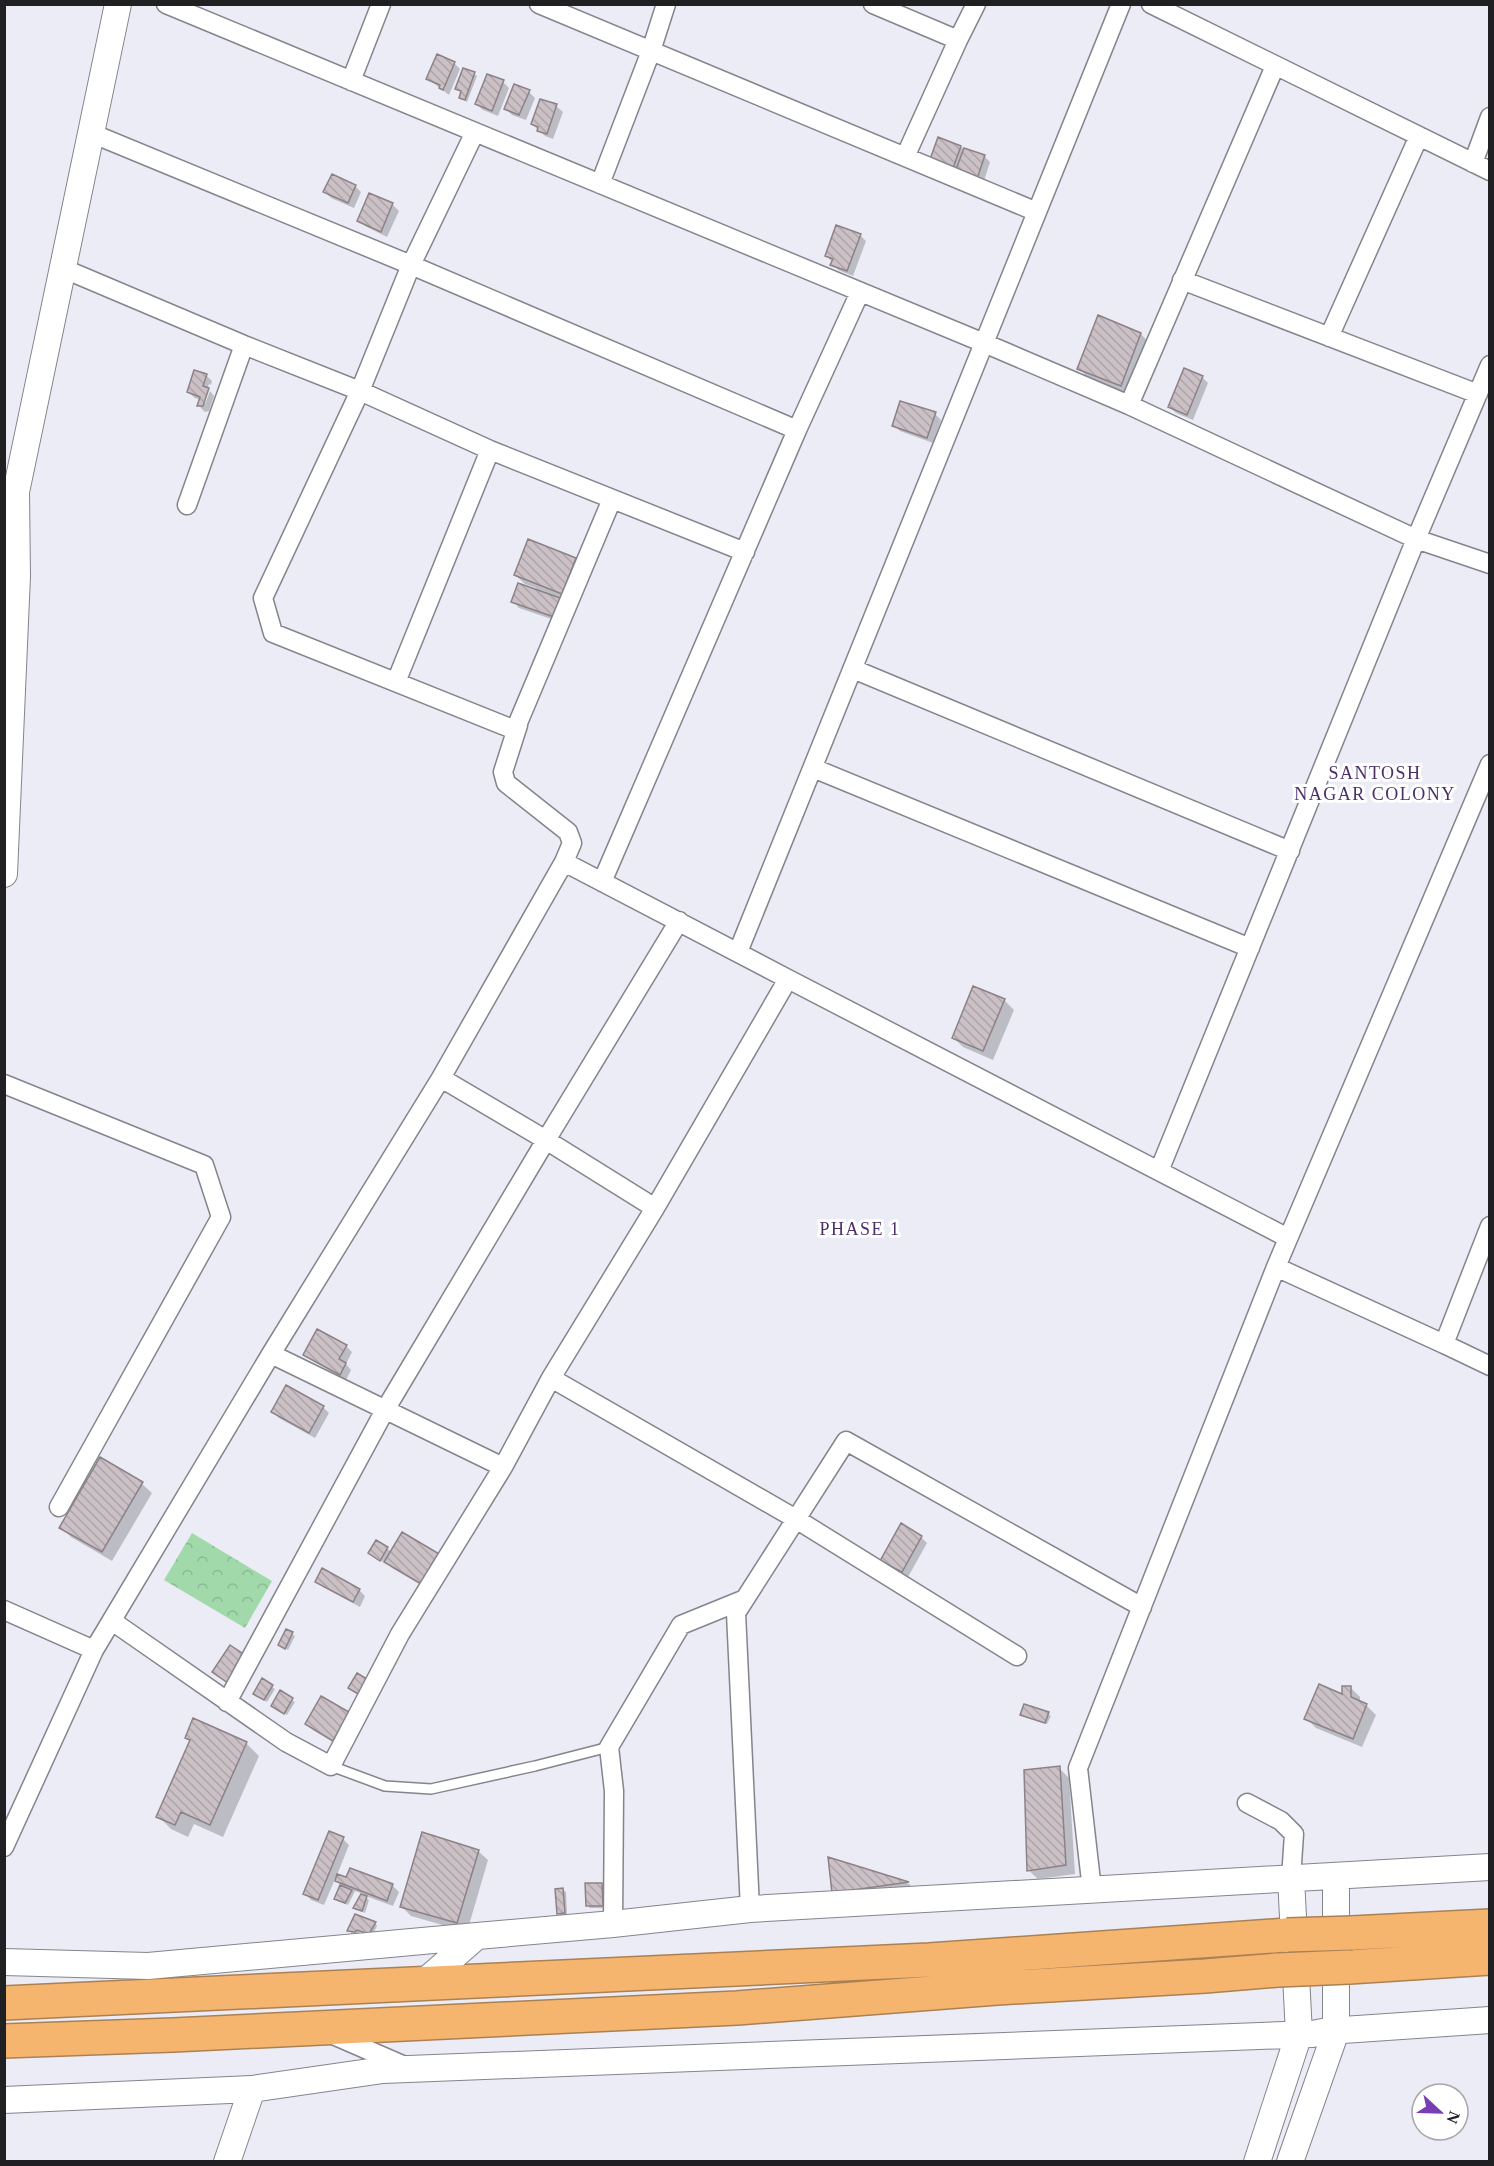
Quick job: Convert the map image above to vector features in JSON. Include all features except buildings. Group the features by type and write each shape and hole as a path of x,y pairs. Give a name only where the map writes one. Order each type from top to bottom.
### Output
{"highway":[{"path":"4,2003 929,1960 1287,1935 1490,1926"},
{"path":"4,2041 737,2008 998,1988 1490,1958"}],"street":[{"path":"4,874 11,577 16,492 118,4"},
{"path":"166,4 1129,405 1416,539 1490,564"},
{"path":"351,81 381,4"},
{"path":"539,4 1037,212"},
{"path":"600,184 651,51 666,4"},
{"path":"873,4 958,40"},
{"path":"905,157 976,4"},
{"path":"738,952 1121,4"},
{"path":"1151,4 1481,167 1490,117"},
{"path":"1129,405 1275,66"},
{"path":"475,132 411,265 360,390 263,598 273,633 515,730 518,725"},
{"path":"91,133 411,265 798,430"},
{"path":"1329,337 1419,136"},
{"path":"62,268 244,345 360,390 490,450 745,552"},
{"path":"1182,280 1478,394"},
{"path":"602,882 860,292"},
{"path":"187,505 244,345"},
{"path":"1159,1171 1416,539 1490,365"},
{"path":"396,682 490,450"},
{"path":"4,1847 94,1650 271,1354 441,1078 564,862 572,843 568,832 506,783 503,772 518,725 612,499"},
{"path":"853,669 1290,851"},
{"path":"1092,1890 1078,1768 1276,1267 1490,764"},
{"path":"813,768 1250,948"},
{"path":"564,862 1288,1238"},
{"path":"227,1702 385,1410 679,921"},
{"path":"112,1621 286,1742 331,1766 400,1634 503,1467 551,1378 655,1208 788,978"},
{"path":"441,1078 655,1208"},
{"path":"4,1084 204,1165 221,1217 59,1507"},
{"path":"1444,1344 1490,1226"},
{"path":"1276,1267 1490,1366"},
{"path":"271,1354 503,1467"},
{"path":"551,1378 796,1519 1017,1656"},
{"path":"750,1909 736,1613 846,1441 1142,1606"},
{"path":"613,1924 614,1791 609,1747 681,1625 746,1599"},
{"path":"4,1610 94,1650"},
{"path":"1247,1803 1281,1821 1294,1834 1292,1878 1299,2034 1257,2162"},
{"path":"4,1962 148,1966 613,1924 750,1909 1490,1867"},
{"path":"1290,2162 1336,2031 1336,1876"},
{"path":"423,1983 477,1936"},
{"path":"4,2100 252,2089 383,2070 1299,2034 1490,2020"},
{"path":"317,2027 411,2069"},
{"path":"227,2162 252,2089"}],"lane":[{"path":"331,1766 385,1786 431,1789 609,1747"}],"green space":[{"path":"192,1533 272,1581 245,1628 164,1580"}],"district":[{"name":"SANTOSH NAGAR COLONY","path":"1375,783"},
{"name":"PHASE 1","path":"860,1229"}]}
